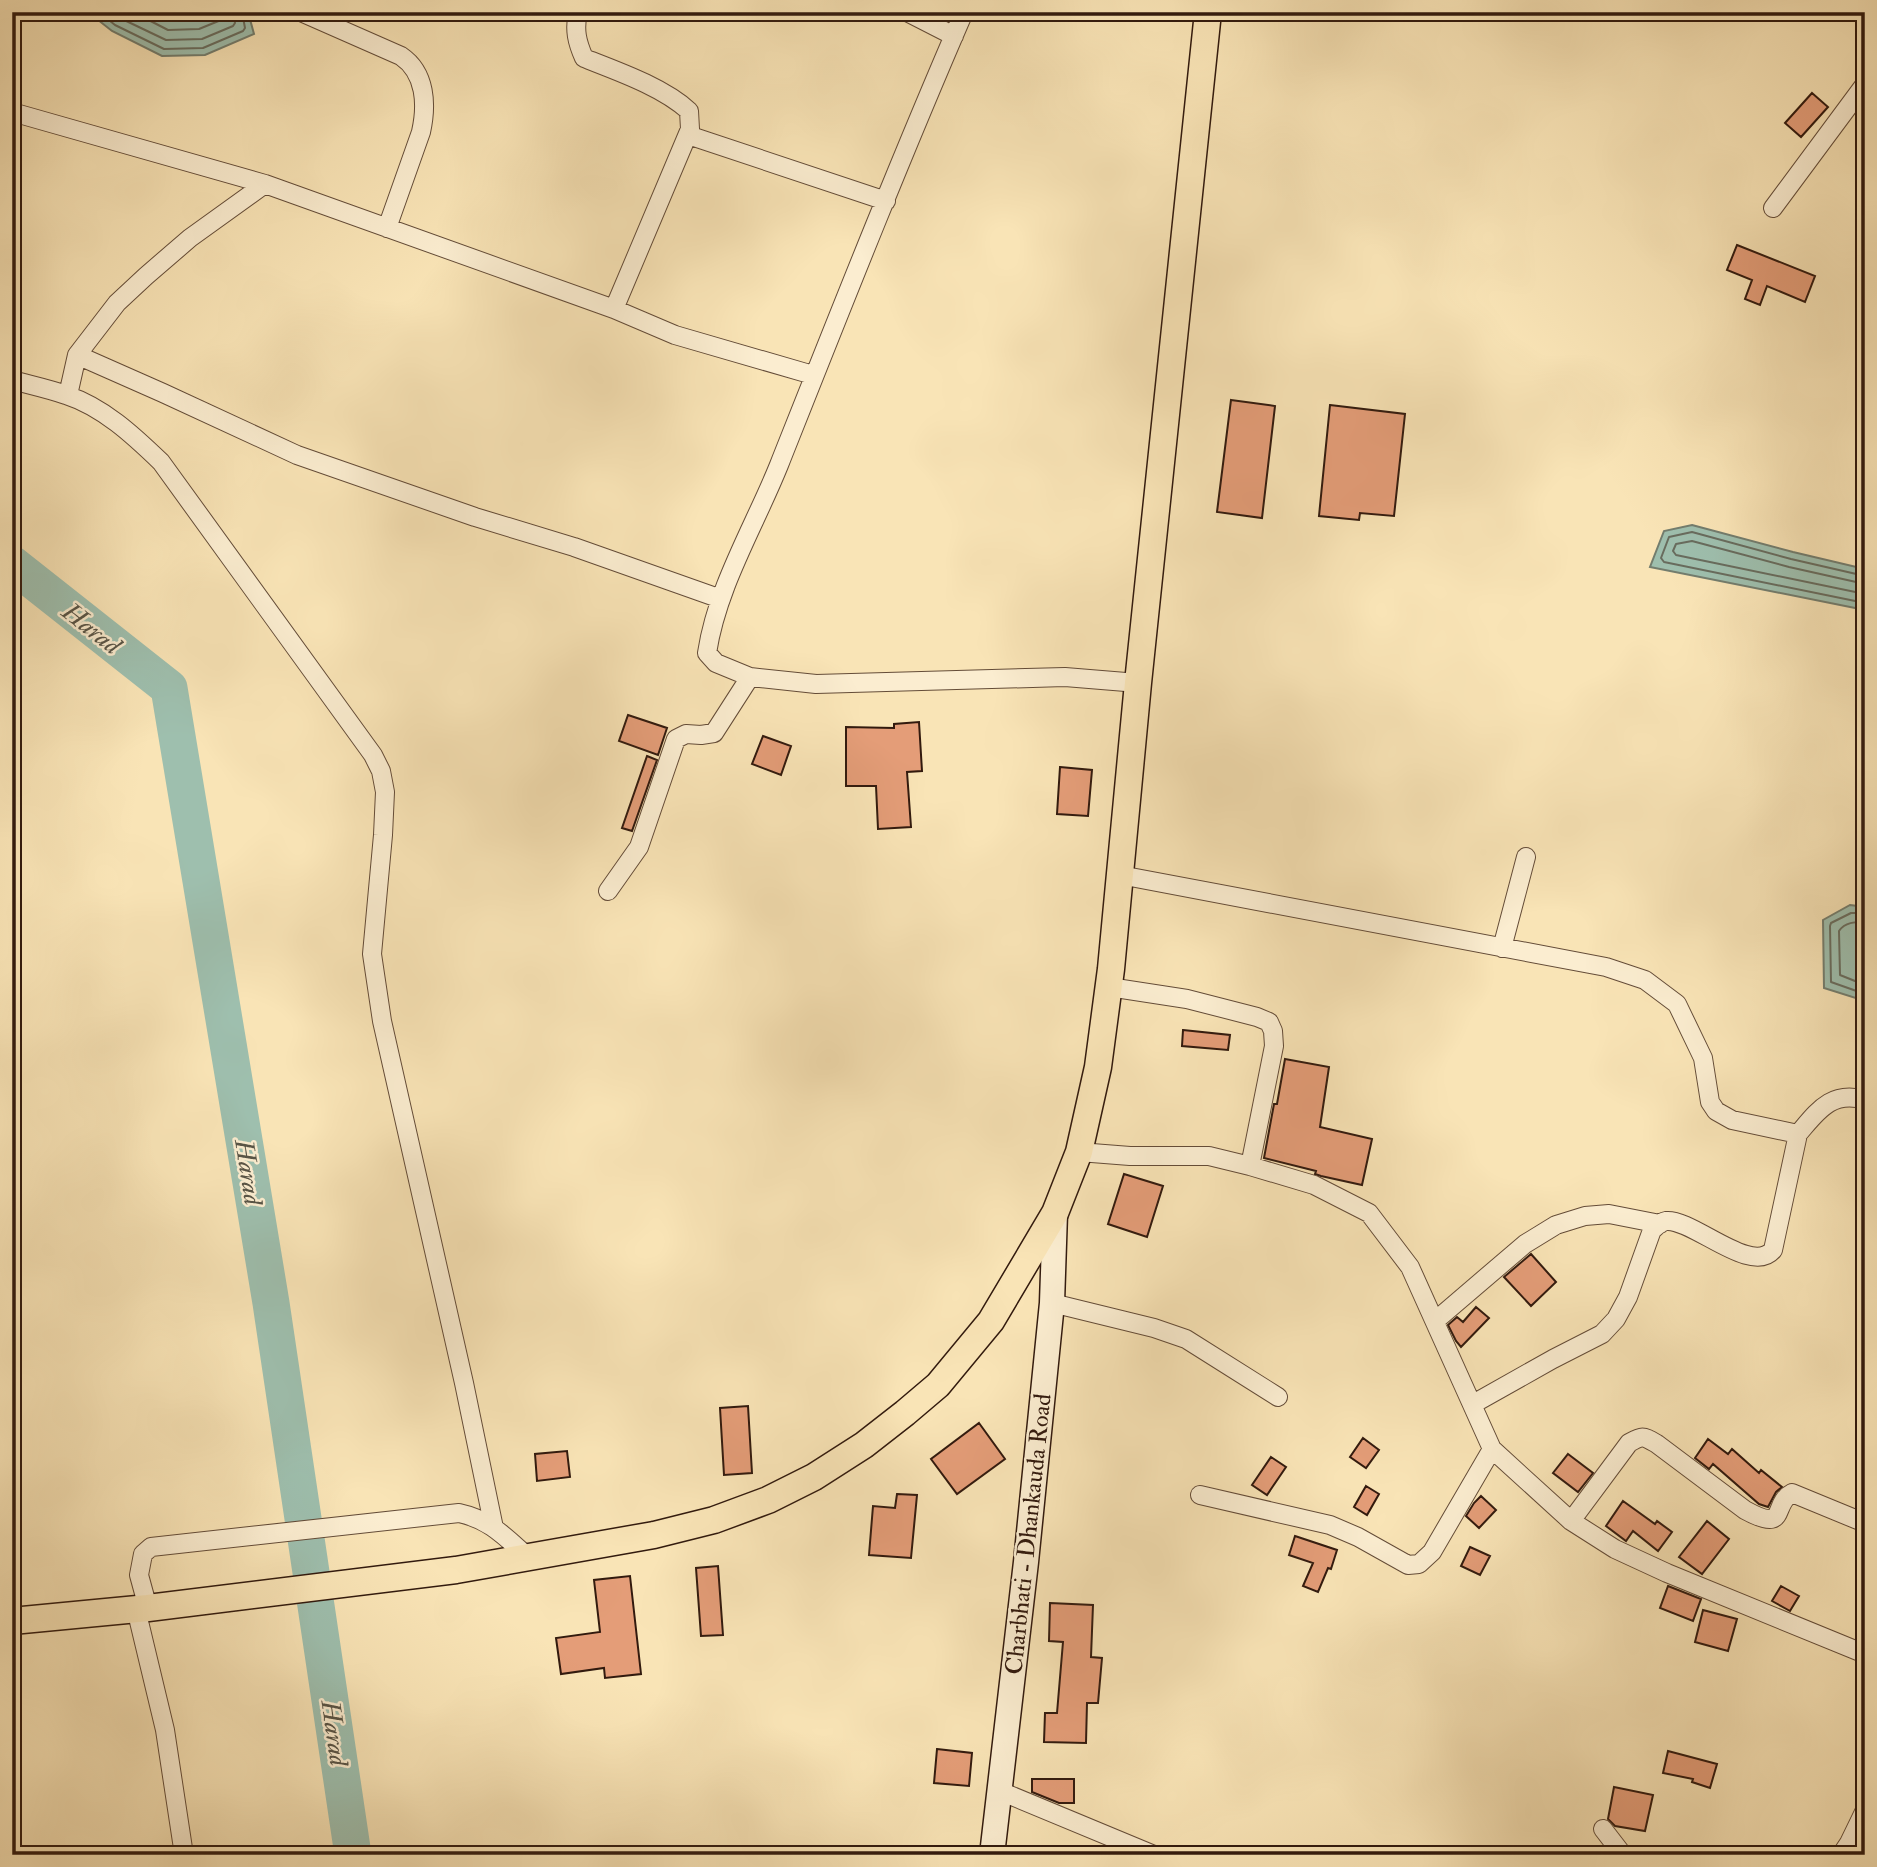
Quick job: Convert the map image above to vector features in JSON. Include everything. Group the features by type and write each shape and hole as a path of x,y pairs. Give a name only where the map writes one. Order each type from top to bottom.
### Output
{"main road":[{"path":"12,1621 142,1609 456,1570 654,1535 714,1520 780,1494 814,1477 864,1445 937,1385 991,1321 1055,1213 1079,1152 1098,1067 1110,978 1208,12"}],"street":[{"path":"301,12 401,57 412,64 420,78 424,98 421,132 387,228"},
{"path":"578,12 576,40 584,58 676,99 689,111 688,135 614,309"},
{"path":"907,12 954,36"},
{"path":"964,12 813,375 778,468 721,598 707,653 716,663 750,677 816,684 1065,677 1139,684"},
{"path":"1773,208 1865,84"},
{"path":"12,113 265,184 614,309 675,335 813,375"},
{"path":"688,135 886,201"},
{"path":"68,395 77,355 117,303 190,237 265,184"},
{"path":"77,355 298,455 721,598"},
{"path":"12,380 68,395 103,414 133,435 161,462 373,755 381,771 384,792 383,835 372,954 382,1021 494,1528"},
{"path":"608,891 639,846 676,739 686,734 714,733 750,677"},
{"path":"1502,948 1526,857"},
{"path":"1120,875 1606,967 1645,980 1677,1004 1703,1058 1710,1102 1716,1111 1732,1120 1798,1134"},
{"path":"1110,978 1269,1022 1274,1046 1250,1166"},
{"path":"1473,1404 1602,1334 1616,1319 1628,1297 1652,1230 1660,1224 1666,1221 1679,1224 1749,1257 1769,1255 1773,1250 1798,1134 1823,1105 1856,1097 1865,1100"},
{"path":"1079,1152 1130,1156 1209,1156 1314,1185 1369,1213 1410,1267 1492,1449 1571,1521 1615,1549 1667,1573 1865,1654"},
{"name":"Charbhati - Dhankauda Road","path":"992,1855 1026,1562 1052,1303 1055,1213"},
{"path":"1435,1321 1525,1244 1556,1225 1585,1216 1609,1214 1660,1224"},
{"path":"1052,1303 1154,1328 1186,1339 1278,1396"},
{"path":"1571,1521 1629,1443 1640,1436 1657,1444 1745,1510 1760,1518 1774,1518 1779,1515 1787,1496 1792,1493 1865,1523"},
{"path":"1200,1495 1329,1525 1358,1536 1408,1564 1419,1564 1432,1552 1492,1449"},
{"path":"184,1855 165,1730 142,1609 139,1574 143,1554 152,1547 459,1513 478,1517 528,1558"},
{"path":"1000,1791 1154,1855"},
{"path":"1841,1855 1865,1810"},
{"path":"1603,1829 1623,1855"}],"water":[{"path":"88,12 248,12 254,34 205,55 162,56 112,31"},
{"path":"1692,525 1865,569 1865,610 1650,567 1664,531"},
{"path":"1850,905 1865,907 1865,1001 1824,988 1823,920"}],"building":[{"path":"1812,93 1828,107 1801,137 1785,123"},
{"path":"1737,245 1815,276 1805,302 1767,286 1760,305 1745,299 1752,280 1727,270"},
{"path":"1231,400 1275,406 1262,518 1217,512"},
{"path":"1330,405 1405,414 1394,516 1360,513 1359,520 1319,516"},
{"path":"628,715 667,728 658,755 619,741"},
{"path":"919,722 922,771 907,772 911,827 878,829 876,786 846,786 846,727 894,728 894,724"},
{"path":"763,736 791,746 781,775 752,764"},
{"path":"647,756 657,760 632,831 622,828"},
{"path":"1060,767 1092,770 1088,816 1057,814"},
{"path":"1183,1030 1230,1035 1228,1050 1182,1046"},
{"path":"1285,1059 1329,1067 1320,1127 1372,1139 1362,1185 1321,1176 1315,1174 1316,1171 1264,1158"},
{"path":"1124,1174 1163,1186 1147,1237 1108,1224"},
{"path":"1531,1254 1556,1282 1531,1306 1504,1277"},
{"path":"1476,1307 1489,1318 1461,1347 1448,1325 1457,1317 1463,1322"},
{"path":"748,1406 752,1473 724,1475 720,1408"},
{"path":"979,1423 1005,1459 957,1494 931,1459"},
{"path":"1363,1438 1379,1450 1366,1468 1350,1457"},
{"path":"1708,1439 1728,1454 1732,1449 1759,1473 1761,1470 1782,1487 1768,1507 1759,1504 1713,1464 1709,1469 1695,1458"},
{"path":"567,1451 570,1477 537,1481 535,1454"},
{"path":"1568,1454 1593,1473 1578,1492 1553,1473"},
{"path":"1271,1457 1286,1467 1267,1495 1252,1485"},
{"path":"1366,1486 1379,1494 1367,1515 1354,1507"},
{"path":"897,1494 917,1495 911,1558 869,1555 873,1506 895,1508"},
{"path":"1481,1496 1496,1510 1479,1528 1466,1516"},
{"path":"1623,1501 1655,1524 1657,1521 1672,1532 1658,1551 1633,1531 1626,1541 1606,1526"},
{"path":"1707,1521 1729,1539 1702,1574 1679,1557"},
{"path":"1295,1536 1337,1550 1331,1569 1328,1568 1318,1592 1303,1586 1313,1563 1289,1555"},
{"path":"1470,1547 1490,1556 1480,1575 1461,1566"},
{"path":"718,1566 723,1635 701,1636 696,1568"},
{"path":"630,1576 641,1674 605,1678 604,1668 561,1674 556,1638 600,1632 594,1580"},
{"path":"1668,1586 1701,1599 1693,1621 1660,1608"},
{"path":"1781,1586 1799,1596 1790,1611 1772,1601"},
{"path":"1050,1603 1093,1605 1091,1657 1102,1658 1098,1703 1087,1703 1086,1743 1044,1742 1045,1713 1057,1713 1063,1642 1049,1641"},
{"path":"1703,1610 1737,1619 1728,1651 1695,1642"},
{"path":"937,1749 972,1753 969,1786 934,1783"},
{"path":"1668,1751 1717,1764 1710,1788 1692,1782 1693,1779 1663,1773"},
{"path":"1032,1779 1074,1779 1074,1803 1059,1803 1032,1792"},
{"path":"1614,1787 1653,1795 1645,1831 1615,1826 1608,1819"}],"waterway":[{"name":"Harad","path":"12,564 169,688 271,1303 353,1855"}]}
